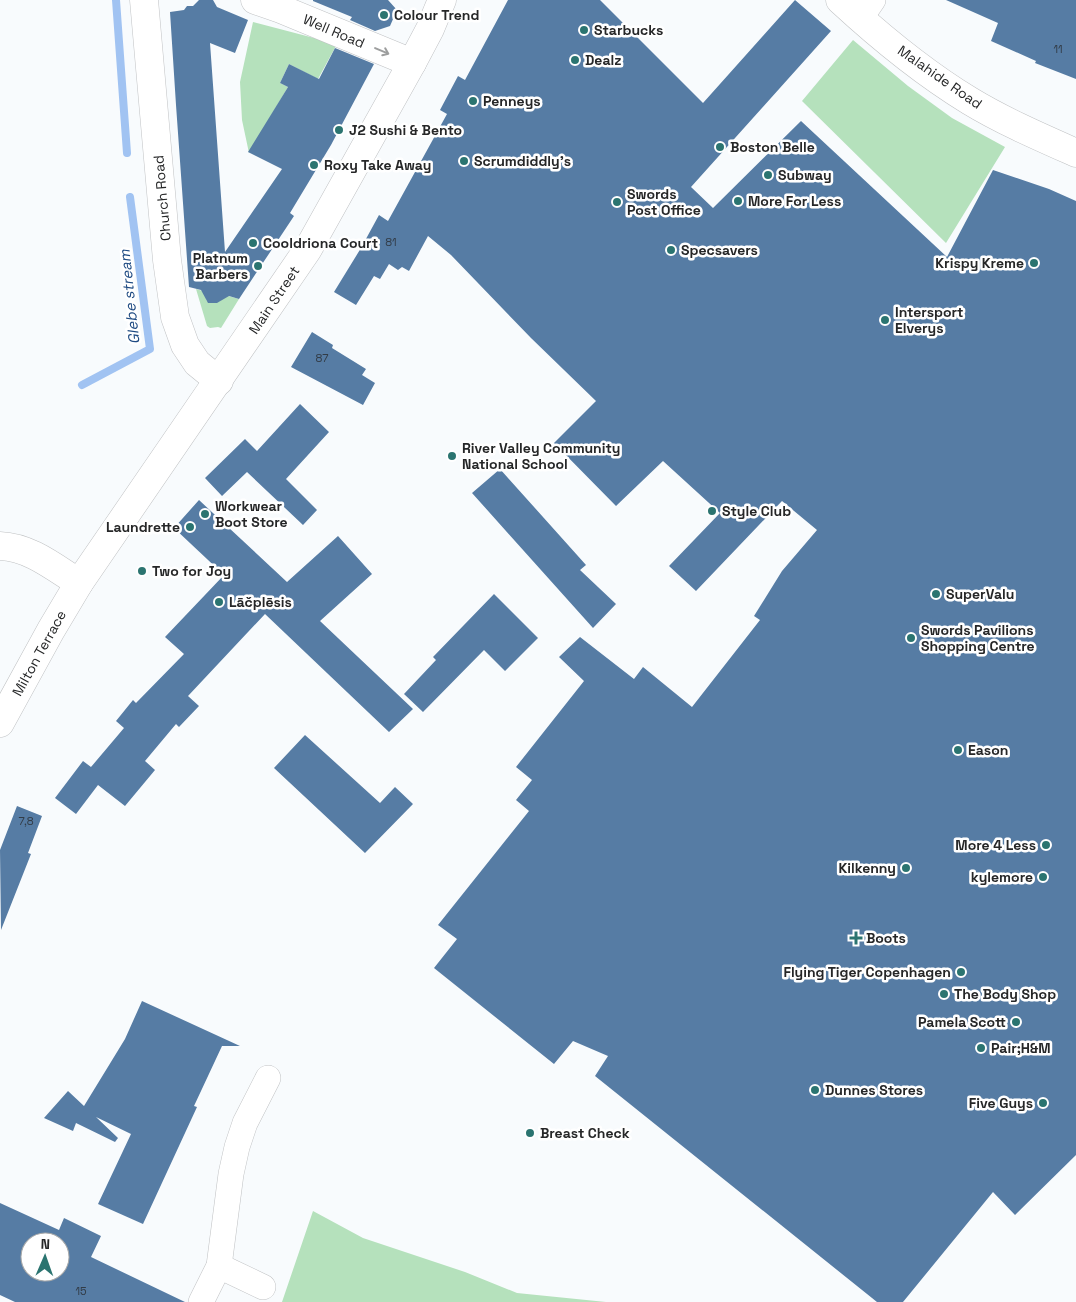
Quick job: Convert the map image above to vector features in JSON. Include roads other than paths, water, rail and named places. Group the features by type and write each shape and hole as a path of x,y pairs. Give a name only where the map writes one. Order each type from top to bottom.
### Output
{"main road":[{"name":"Church Road","path":"144,0 167,260 175,317 185,345 197,363 219,381"},
{"name":"Well Road","path":"255,0 412,63"},
{"name":"Main Street","path":"79,583 308,249 412,63 430,29 442,0"},
{"name":"Malahide Road","path":"840,0 866,9 939,80 970,101 1028,132 1076,153"},
{"path":"0,546 7,546 32,554 79,583"},
{"name":"Milton Terrace","path":"0,723 79,583"}],"street":[{"path":"201,1302 219,1266 230,1174 237,1147 245,1123 268,1078"},
{"path":"219,1266 263,1287"}],"waterway":[{"name":"Glebe stream","path":"116,0 127,153"},
{"name":"Glebe stream","path":"82,385 150,349 130,197"}],"place":[{"name":"Colour Trend","path":"384,15"},
{"name":"Starbucks","path":"584,30"},
{"name":"Dealz","path":"575,60"},
{"name":"Penneys","path":"473,101"},
{"name":"J2 Sushi & Bento","path":"339,130"},
{"name":"Boston Belle","path":"720,147"},
{"name":"Scrumdiddly's","path":"464,161"},
{"name":"Roxy Take Away","path":"314,165"},
{"name":"Subway","path":"768,175"},
{"name":"More For Less","path":"738,201"},
{"name":"Swords Post Office","path":"617,202"},
{"name":"Cooldriona Court","path":"253,243"},
{"name":"Specsavers","path":"671,250"},
{"name":"Krispy Kreme","path":"1034,263"},
{"name":"Platnum Barbers","path":"258,266"},
{"name":"Intersport Elverys","path":"885,320"},
{"name":"River Valley Community National School","path":"452,456"},
{"name":"Style Club","path":"712,511"},
{"name":"Workwear Boot Store","path":"205,514"},
{"name":"Laundrette","path":"190,527"},
{"name":"Two for Joy","path":"142,571"},
{"name":"SuperValu","path":"936,594"},
{"name":"Lāčplēsis","path":"219,602"},
{"name":"Swords Pavilions Shopping Centre","path":"911,638"},
{"name":"Eason","path":"958,750"},
{"name":"More 4 Less","path":"1046,845"},
{"name":"Kilkenny","path":"906,868"},
{"name":"kylemore","path":"1043,877"},
{"name":"Boots","path":"856,938"},
{"name":"Flying Tiger Copenhagen","path":"961,972"},
{"name":"The Body Shop","path":"944,994"},
{"name":"Pamela Scott","path":"1016,1022"},
{"name":"Pair;H&M","path":"981,1048"},
{"name":"Dunnes Stores","path":"815,1090"},
{"name":"Five Guys","path":"1043,1103"},
{"name":"Breast Check","path":"530,1133"}]}
